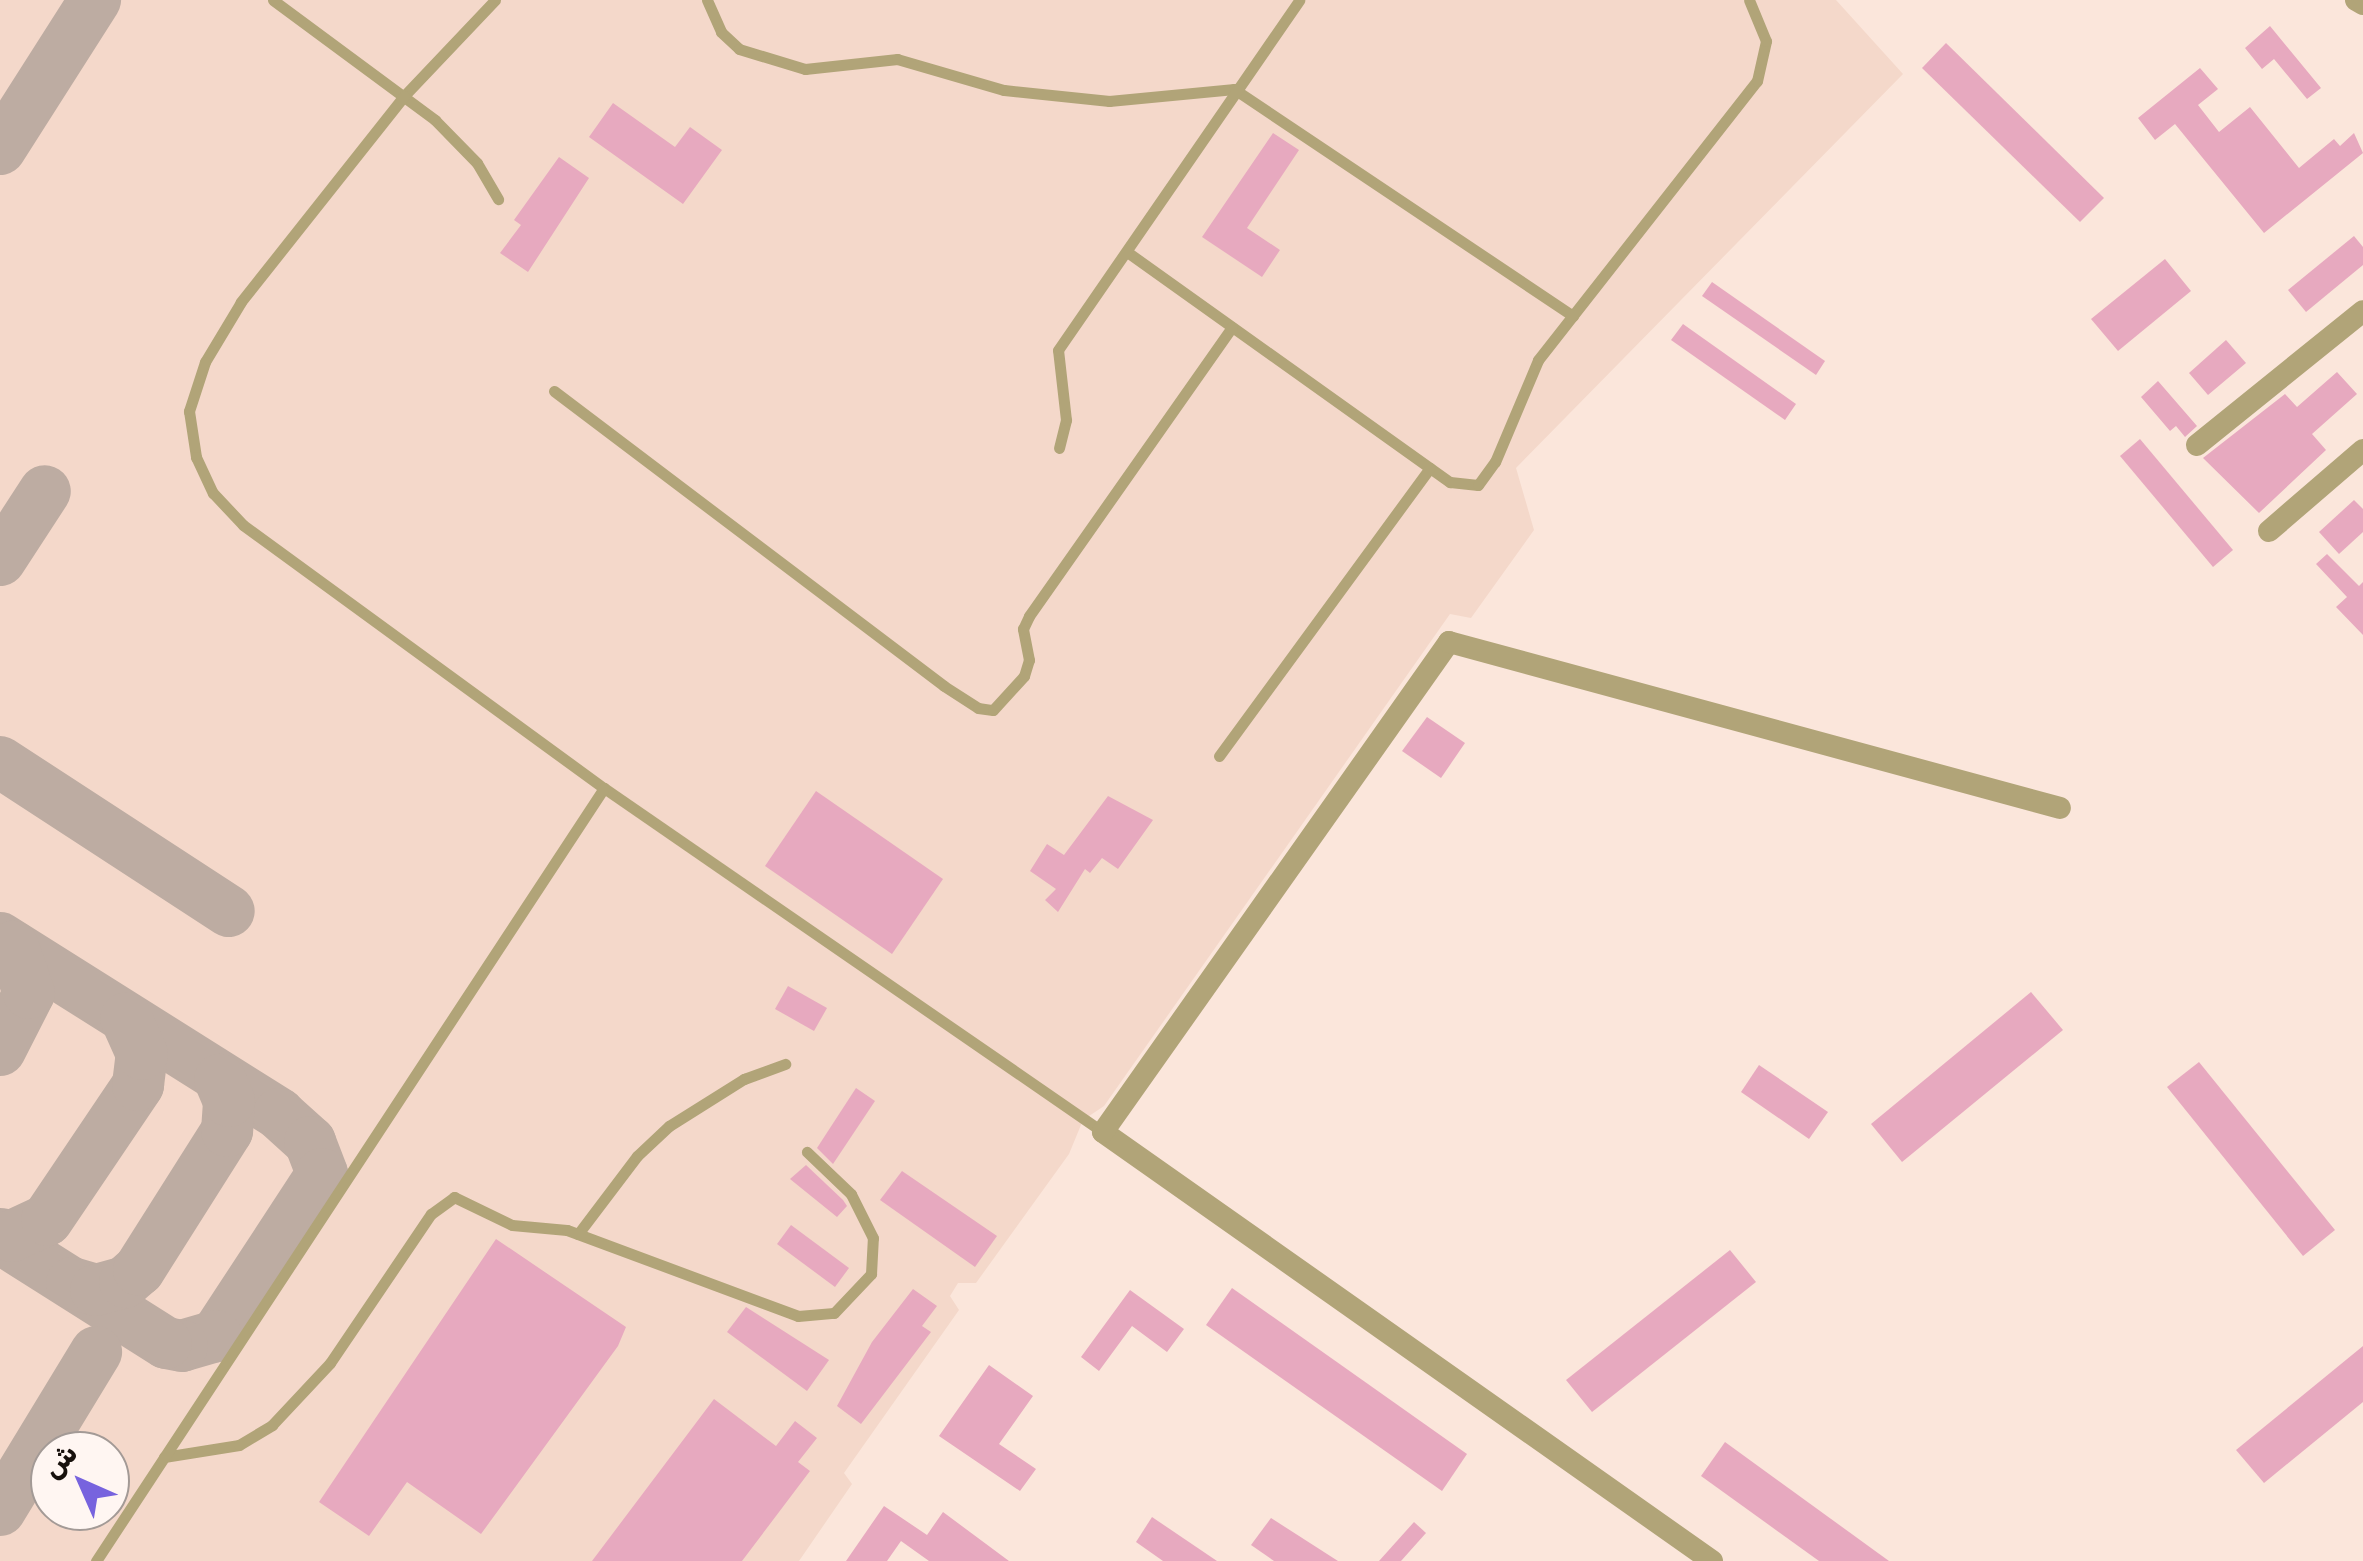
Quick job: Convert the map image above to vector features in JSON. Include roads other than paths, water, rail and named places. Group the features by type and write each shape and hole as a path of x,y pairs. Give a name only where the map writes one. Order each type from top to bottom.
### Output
{"street":[{"path":"2356,0 2363,4"},
{"path":"2198,444 2363,311"},
{"path":"2268,531 2363,450"},
{"path":"1712,1561 1103,1132 1449,642 2060,808"}],"lane":[{"path":"273,0 404,96 468,152 498,199"},
{"path":"495,0 404,96 241,302 206,362 190,411 196,457 213,493 243,525 604,788 1103,1132"},
{"path":"707,0 721,32 739,49 805,69 897,60 1004,90 1109,101 1234,89 1572,316"},
{"path":"1059,448 1066,420 1058,350 1130,254 1234,89 1299,0"},
{"path":"1130,254 1430,468 1464,487 1488,475 1524,380 1757,81 1766,42 1749,0"},
{"path":"554,391 944,686 978,708 993,710 1024,676 1029,660 1023,628 1029,616 1232,327"},
{"path":"1219,756 1430,468"},
{"path":"96,1561 604,788"},
{"path":"578,1234 637,1156 669,1126 744,1079 785,1064"},
{"path":"164,1458 220,1450 272,1425 330,1363 441,1202 454,1197 512,1225 578,1234 798,1316 834,1313 871,1274 874,1238 851,1194 807,1152"}]}
